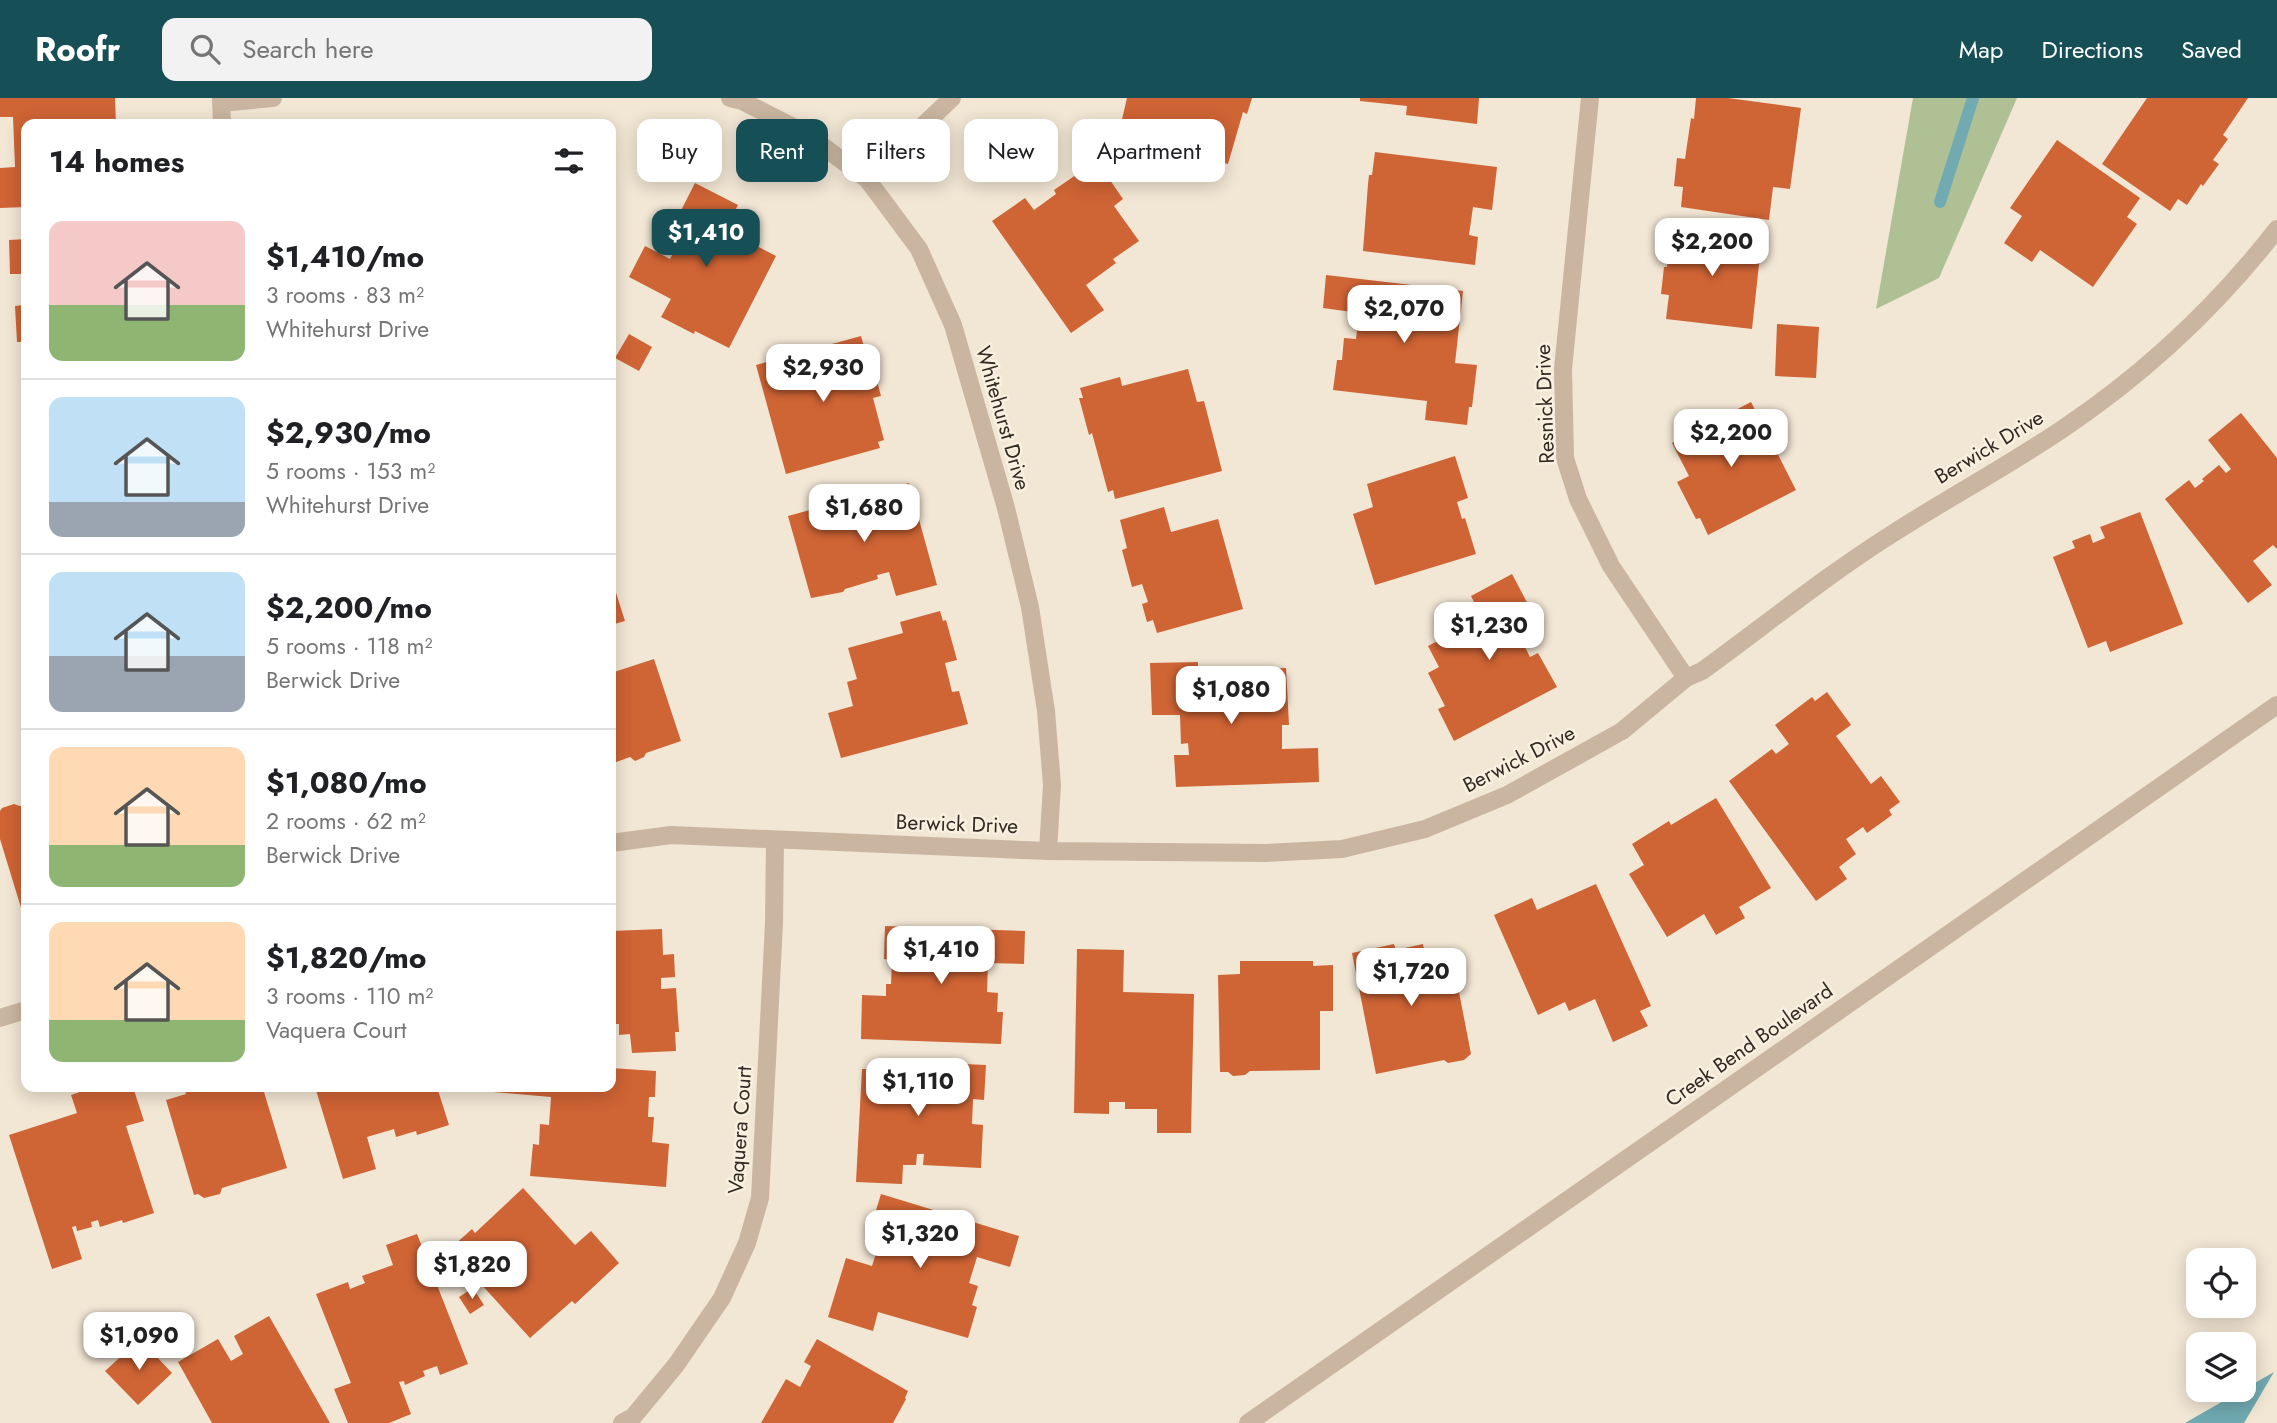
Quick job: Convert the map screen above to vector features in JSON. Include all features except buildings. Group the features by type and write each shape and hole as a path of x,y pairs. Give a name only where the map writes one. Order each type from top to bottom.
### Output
{"street":[{"path":"222,119 221,100 273,98"},
{"name":"Whitehurst Drive","path":"730,98 805,133 842,160"},
{"path":"929,119 951,98"},
{"name":"Resnick Drive","path":"1590,98 1563,369 1565,458 1578,499 1611,566 1686,678"},
{"name":"Whitehurst Drive","path":"869,182 919,249 953,325 1006,508 1030,607 1046,711 1052,785 1048,850"},
{"name":"Berwick Drive","path":"616,842 671,835 1048,850 1279,853 1342,849 1424,829 1507,795 1622,731 1686,678 1713,663 1890,535 2064,429 2121,386 2175,339 2226,289 2277,229"},
{"name":"Creek Bend Boulevard","path":"1248,1423 2277,705"},
{"name":"Vaquera Court","path":"622,1423 633,1417 676,1365 722,1298 747,1243 760,1198 774,923 775,840"},
{"path":"0,1018 21,1012"}],"green space":[{"path":"1913,98 2017,98 1939,278 1876,309"}],"water":[{"path":"2274,1372 2244,1423 2185,1423 2222,1402 2256,1402 2256,1382"}],"waterway":[{"path":"1940,202 1973,98"}]}
